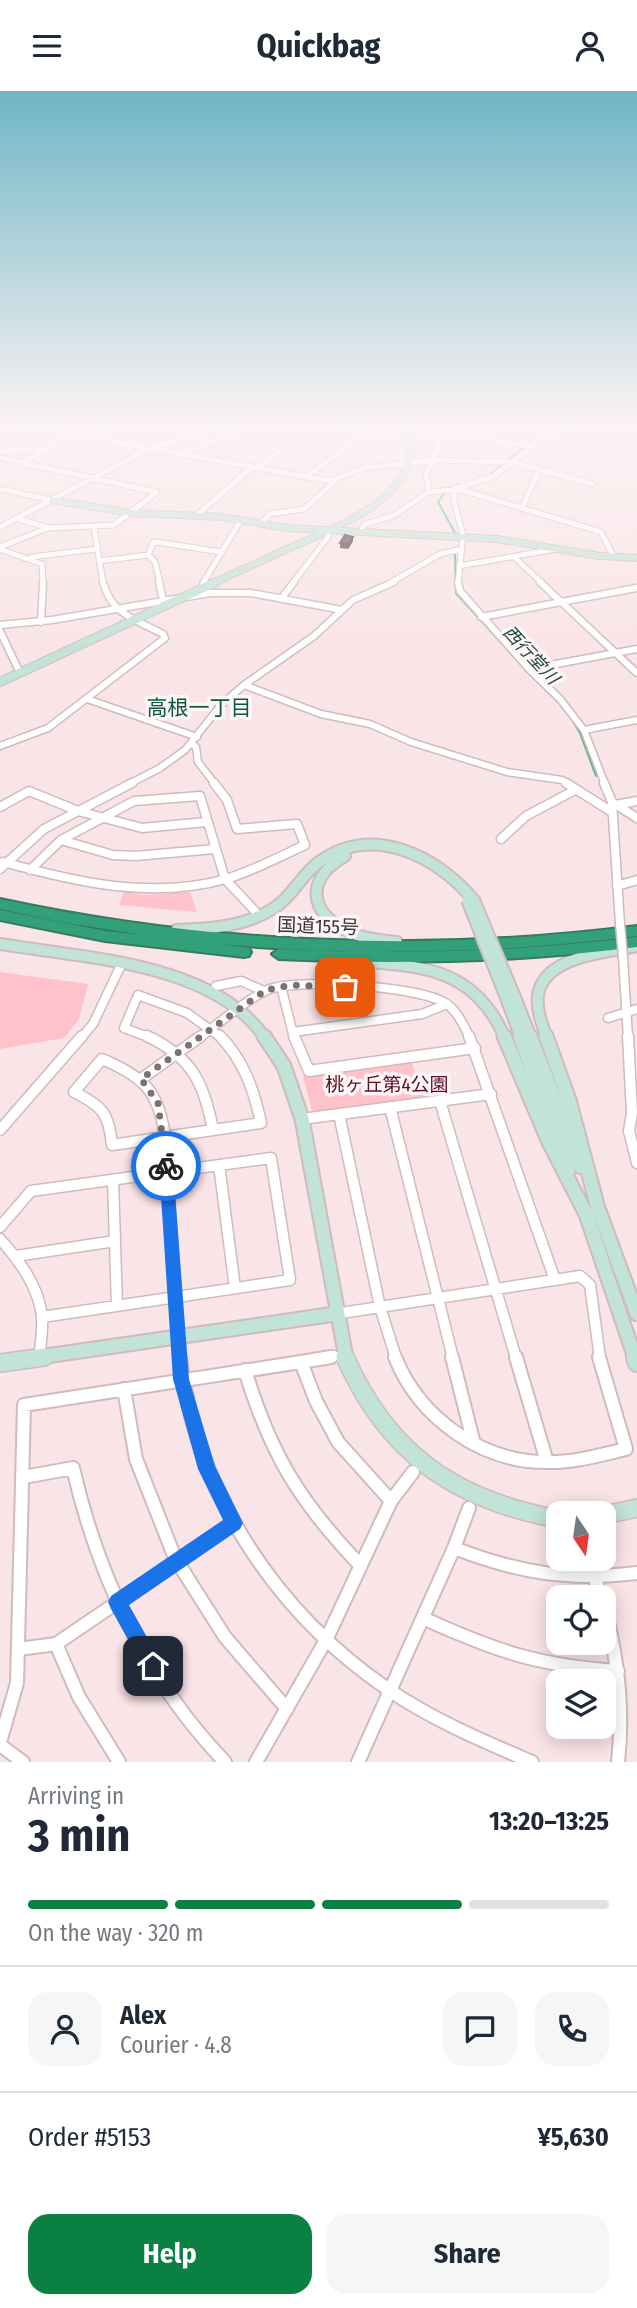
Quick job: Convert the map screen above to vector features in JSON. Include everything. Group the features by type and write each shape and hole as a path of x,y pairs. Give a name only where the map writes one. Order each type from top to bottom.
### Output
{"highway":[{"name":"国道155号","path":"0,904 113,927 205,939 336,947 445,946 637,931"},
{"name":"国道155号","path":"0,915 130,940 205,949 312,956 438,957 563,951 637,944"}],"street":[{"path":"0,527 48,502"},
{"path":"64,502 131,513 197,515 329,531 498,539 614,557 637,558"},
{"path":"16,518 48,528 114,526 145,502"},
{"path":"197,515 212,502"},
{"path":"262,524 269,514 304,509 312,502"},
{"path":"0,683 329,531 370,510 379,502"},
{"path":"360,532 365,524 393,516 414,502"},
{"path":"455,502 463,538 457,549 457,583 460,591 529,669 560,699 583,730 614,806 625,1012 634,1116 629,1131 637,1163"},
{"path":"501,502 601,532 614,557"},
{"path":"522,508 525,502"},
{"path":"202,590 201,586 241,520"},
{"path":"0,745 48,728 164,638 163,634 115,609 103,583 97,549 99,542 94,527"},
{"path":"0,548 48,528"},
{"path":"281,599 328,537 329,531"},
{"path":"148,555 153,544 157,542 221,552"},
{"path":"0,548 39,562 44,568 41,622"},
{"path":"459,566 558,548"},
{"path":"28,558 97,549"},
{"path":"2,864 44,829 159,768 195,741 221,705 244,685 314,636 353,600 398,580 429,560 457,549"},
{"path":"99,561 148,555"},
{"path":"148,555 155,562 163,600"},
{"path":"514,557 637,673"},
{"path":"481,617 636,588"},
{"path":"0,625 41,622 192,594 251,593 342,610"},
{"path":"0,631 20,673"},
{"path":"529,669 637,649"},
{"path":"244,685 321,713 369,724 411,742 507,772 562,780 575,790 637,818"},
{"path":"87,699 195,741"},
{"path":"583,730 637,720"},
{"path":"2,864 103,885 148,890 198,885 225,879 305,845 297,824 237,829 228,800 198,762 195,741"},
{"path":"500,839 526,816 575,790"},
{"path":"0,807 29,791 78,811 142,828 206,822"},
{"path":"30,870 61,840 134,801 200,796 225,879 256,911"},
{"path":"614,806 637,801"},
{"path":"61,840 113,855 135,856 215,849"},
{"path":"34,912 177,930 232,925 274,909 290,896 312,869 328,856 346,849 375,845 403,848 429,858 456,877 471,900 594,1216 637,1314"},
{"path":"445,946 370,939 346,932 324,915 318,906 315,897 318,880 328,866 349,854 366,851 391,852 431,866 471,900"},
{"path":"617,886 637,880"},
{"path":"0,944 161,972 190,981 239,1009 266,1034 283,1060 302,1119 335,1314 354,1382 372,1412 419,1461 447,1482 481,1500 546,1517"},
{"path":"637,944 565,963 546,977 538,994 539,1015 569,1100 594,1216 637,1363"},
{"path":"312,956 341,962 418,967 444,973 470,987 490,1008 548,1140 594,1216"},
{"path":"0,1130 93,1024 121,965"},
{"path":"216,986 229,980 252,983 264,991"},
{"path":"281,986 293,1032 309,1071 475,1048"},
{"path":"141,1079 264,991 281,986 408,990 435,997 447,1004 475,1048 555,1280"},
{"path":"213,1130 204,1088 193,1069 178,1053 144,1034 124,1028 138,995 166,1003 212,1028 231,1048 249,1075 261,1123 213,1130 163,1137 112,1145 111,1126 104,1109 74,1092 102,1059 141,1079 158,1103 163,1137 167,1172 181,1379 207,1469 234,1523 257,1561 326,1640 390,1691 454,1728 532,1762"},
{"path":"293,1032 422,1014 447,1004"},
{"path":"608,1018 637,1009"},
{"path":"302,1119 491,1094"},
{"path":"440,1101 547,1462"},
{"path":"390,1107 474,1444"},
{"path":"0,1363 335,1314 379,1307 439,1298 495,1289 580,1276 590,1285 596,1345 626,1449 567,1462 521,1460 474,1444 429,1408 405,1379 391,1348 379,1307 339,1114"},
{"path":"0,1227 31,1191 271,1158 290,1280 42,1317"},
{"path":"219,1165 235,1288"},
{"path":"113,1180 117,1306"},
{"path":"0,1239 16,1255 36,1297 42,1317 40,1357"},
{"path":"16,1255 115,1241"},
{"path":"23,1762 0,1743 17,1683 24,1405 334,1356"},
{"path":"301,1362 316,1401 338,1442 391,1501"},
{"path":"245,1370 259,1420 275,1458 299,1496 324,1528 359,1564"},
{"path":"124,1389 135,1455 158,1520 177,1562 205,1611 246,1667 287,1709"},
{"path":"24,1477 73,1468 88,1530 118,1602 174,1700 225,1762"},
{"path":"256,1762 326,1640 359,1564 391,1501 413,1472"},
{"path":"358,1762 425,1619 469,1508"},
{"path":"616,1512 637,1508"},
{"path":"19,1649 56,1644 234,1523"},
{"path":"454,1548 524,1573 559,1579 595,1579 637,1573"},
{"path":"595,1579 597,1585"},
{"path":"425,1619 482,1645 522,1659 566,1668 618,1671"},
{"path":"56,1644 79,1697 119,1762"},
{"path":"615,1655 622,1736 618,1762"}],"green space":[{"path":"124,892 143,895 190,892 197,912 119,905"},
{"path":"0,972 88,984 79,1019 64,1038 0,1049"},
{"name":"桃ヶ丘第4公園","path":"411,1060 424,1099 315,1113 312,1111 303,1076"}],"building":[{"path":"345,535 353,537 348,544 340,543"}],"waterway":[{"name":"西行堂川","path":"438,502 455,533"},
{"name":"西行堂川","path":"455,552 456,593 519,662"},
{"name":"西行堂川","path":"528,672 558,702"},
{"name":"西行堂川","path":"571,718 580,733 596,776"}],"way so far":[{"path":"166,1166 162,1117 158,1103 141,1079 266,990 291,985 345,987"}],"district":[{"name":"高根一丁目","path":"199,708"}],"route":[{"path":"153,1666 118,1602 234,1523 207,1469 181,1379 166,1166"}]}
